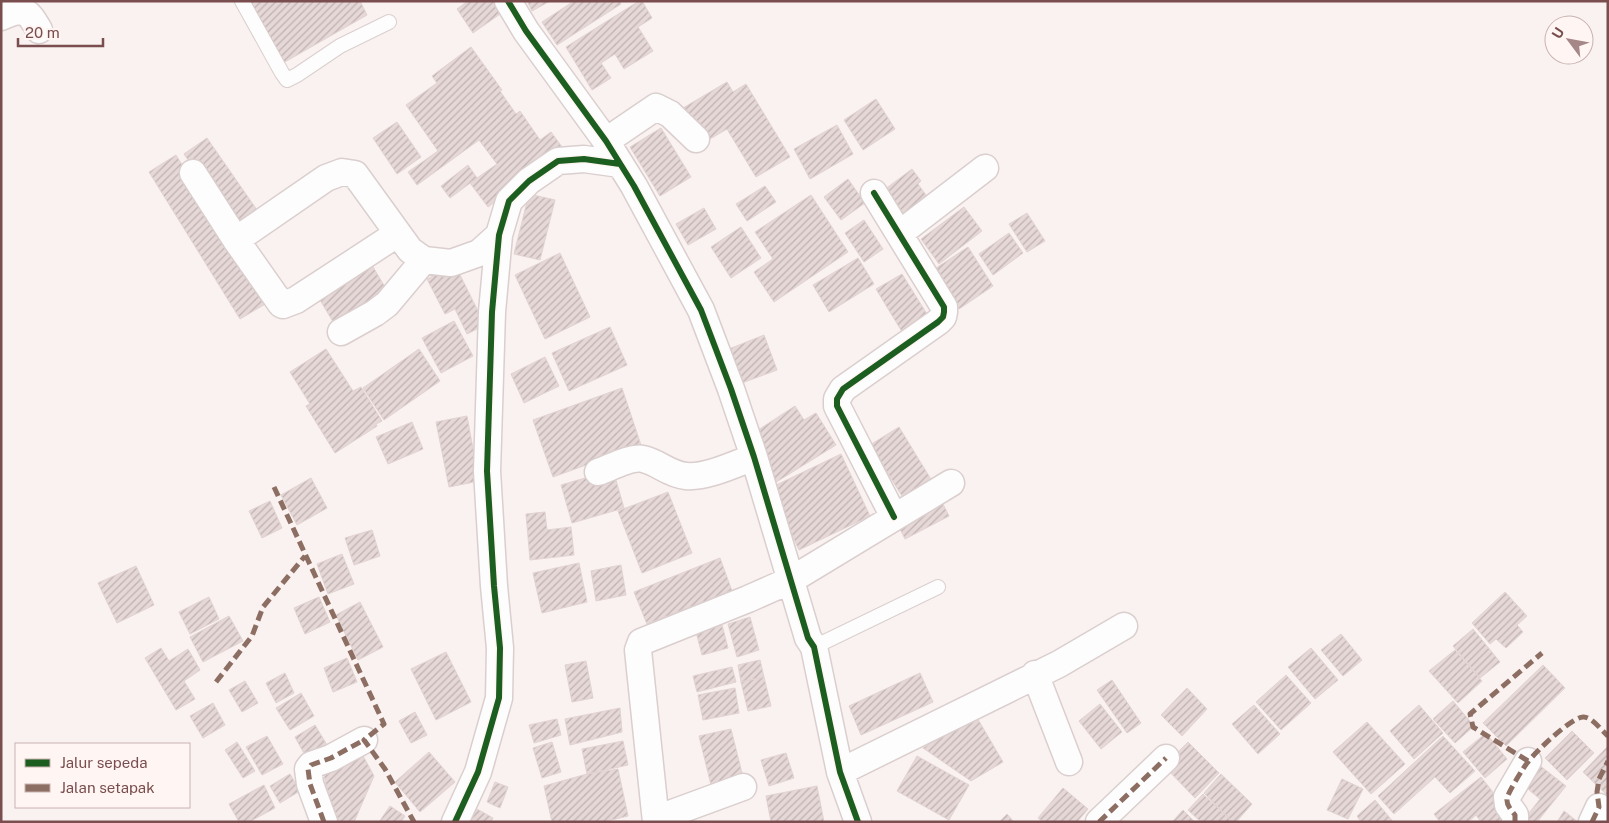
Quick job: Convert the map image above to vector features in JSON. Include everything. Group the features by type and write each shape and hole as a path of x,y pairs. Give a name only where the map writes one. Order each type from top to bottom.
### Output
{"street":[{"path":"508,1 526,31 620,164 701,310 754,457 808,638 814,647 840,772 861,820"},
{"path":"1,17 16,10 23,10 31,15 39,30"},
{"path":"606,142 656,108 670,114 696,139"},
{"path":"455,822 478,772 499,698 500,648 487,471 492,312 499,235 509,201 529,181 558,161 584,159 620,164"},
{"path":"899,234 985,168"},
{"path":"236,240 326,178 342,172 355,174 397,234 410,250 424,260 451,263 479,253 499,235"},
{"path":"194,173 236,240 281,304 286,305 296,300 397,234"},
{"path":"874,193 944,307 942,317 938,322 843,389 837,399 837,406 894,517"},
{"path":"341,332 387,304 424,260"},
{"path":"598,472 634,458 642,459 672,473 695,476 703,475 754,457"},
{"path":"743,787 656,820 639,645 644,640 791,580 951,483"},
{"path":"840,772 1035,674 1059,664 1124,626"},
{"path":"1035,674 1069,762"},
{"path":"324,822 310,784 308,769 311,765 331,758 364,740"},
{"path":"1099,822 1166,758"},
{"path":"1515,822 1515,815 1508,805 1507,797 1528,761"}],"lane":[{"path":"242,1 287,80 340,46 390,22"},
{"path":"814,647 938,587"}],"building":[{"path":"248,1 360,1 367,15 283,63"},
{"path":"468,1 496,1 503,12 473,33 457,9"},
{"path":"527,1 550,1 532,11"},
{"path":"574,1 619,1 621,4 557,45 542,22"},
{"path":"639,1 642,1 652,18 638,27 653,51 624,69 615,54 601,63 611,78 592,90 566,47"},
{"path":"471,47 502,90 500,91 516,114 520,111 540,140 551,132 565,151 488,207 470,183 497,164 479,140 417,185 408,172 438,151 406,105 437,83 432,76"},
{"path":"727,82 733,92 746,84 790,157 756,177 727,129 703,143 683,108"},
{"path":"876,99 895,129 863,150 844,120"},
{"path":"397,122 421,157 397,174 373,138"},
{"path":"837,125 853,154 810,179 794,149"},
{"path":"661,128 691,177 660,196 630,147"},
{"path":"207,138 257,210 233,227 184,154"},
{"path":"176,155 267,303 240,319 149,172"},
{"path":"468,165 477,178 450,198 441,186"},
{"path":"912,169 921,181 918,184 928,198 904,215 894,202 880,193"},
{"path":"848,179 865,203 841,220 824,197"},
{"path":"765,186 776,202 747,221 736,204"},
{"path":"529,194 555,200 540,260 514,254"},
{"path":"811,195 848,252 774,302 754,272 773,259 755,232"},
{"path":"964,207 982,231 939,264 921,239"},
{"path":"704,208 716,229 688,245 676,224"},
{"path":"1027,213 1045,241 1027,252 1009,224"},
{"path":"864,220 883,249 864,262 845,233"},
{"path":"741,227 761,258 731,278 711,247"},
{"path":"1009,233 1023,253 993,275 979,254"},
{"path":"968,247 993,286 959,309 933,270"},
{"path":"560,253 590,317 545,339 515,275"},
{"path":"367,257 388,292 335,325 314,290"},
{"path":"858,258 874,284 829,312 813,285"},
{"path":"455,265 485,325 467,334 455,309 445,314 427,279"},
{"path":"902,274 930,319 904,335 876,289"},
{"path":"454,321 473,356 441,373 422,338"},
{"path":"610,327 627,365 569,391 552,353"},
{"path":"764,335 777,370 742,383 729,349"},
{"path":"326,349 353,391 361,387 382,421 335,453 306,406 310,404 290,372"},
{"path":"419,349 440,381 384,420 363,388"},
{"path":"545,357 559,386 524,403 511,374"},
{"path":"622,388 641,445 553,477 533,420"},
{"path":"795,406 804,420 816,413 836,445 773,484 755,432"},
{"path":"467,416 479,481 449,487 436,422"},
{"path":"412,422 423,449 388,464 376,437"},
{"path":"899,427 932,481 904,499 870,445"},
{"path":"841,454 870,516 799,550 770,488"},
{"path":"613,470 624,508 572,523 561,485"},
{"path":"311,478 327,508 297,525 281,495"},
{"path":"668,492 692,553 642,573 618,511"},
{"path":"941,500 949,516 905,539 897,523"},
{"path":"270,501 282,528 262,538 249,511"},
{"path":"545,512 547,530 571,527 574,555 530,560 526,514"},
{"path":"372,530 380,556 354,565 345,538"},
{"path":"342,554 354,584 328,594 317,564"},
{"path":"720,558 732,591 647,624 634,592"},
{"path":"579,563 587,602 542,613 533,573"},
{"path":"621,565 626,595 596,601 591,571"},
{"path":"136,566 154,605 117,623 98,583"},
{"path":"1505,592 1527,616 1517,625 1523,632 1506,648 1496,639 1490,644 1472,623"},
{"path":"209,597 219,619 190,634 179,612"},
{"path":"319,597 330,622 305,634 294,608"},
{"path":"360,602 383,647 358,660 336,615"},
{"path":"229,616 243,641 203,662 190,637"},
{"path":"750,617 759,650 737,657 728,624"},
{"path":"721,621 728,648 702,655 695,628"},
{"path":"1473,629 1500,662 1480,678 1453,646"},
{"path":"1341,634 1362,660 1343,676 1321,650"},
{"path":"161,648 169,661 188,649 200,670 184,681 195,699 176,710 145,658"},
{"path":"1311,648 1338,680 1315,699 1288,667"},
{"path":"1455,650 1482,681 1458,703 1429,671"},
{"path":"446,652 471,702 436,720 411,669"},
{"path":"347,658 357,682 333,692 324,668"},
{"path":"760,660 764,677 741,682 738,665"},
{"path":"586,661 593,698 572,702 565,665"},
{"path":"1543,665 1565,688 1506,746 1483,723"},
{"path":"732,667 736,682 697,692 693,676"},
{"path":"285,673 294,693 276,703 266,683"},
{"path":"920,673 933,702 861,735 849,706"},
{"path":"1286,675 1311,703 1281,730 1256,702"},
{"path":"764,677 771,706 748,711 741,682"},
{"path":"1112,680 1141,723 1127,733 1097,690"},
{"path":"245,681 258,703 242,712 229,690"},
{"path":"735,688 739,713 703,720 698,695"},
{"path":"1187,688 1207,709 1182,736 1161,715"},
{"path":"301,693 314,716 290,730 276,708"},
{"path":"1453,701 1474,726 1455,743 1433,719"},
{"path":"213,703 225,725 203,738 190,716"},
{"path":"1100,704 1122,732 1101,749 1079,721"},
{"path":"1254,705 1280,734 1258,754 1232,724"},
{"path":"1419,705 1443,733 1414,759 1390,731"},
{"path":"620,708 622,732 570,745 565,719"},
{"path":"415,712 427,735 411,743 399,721"},
{"path":"976,716 1003,762 971,781 923,748"},
{"path":"557,719 561,735 534,743 529,725"},
{"path":"1367,722 1405,764 1371,794 1333,752"},
{"path":"315,725 327,745 306,757 295,737"},
{"path":"731,729 743,777 711,785 699,736"},
{"path":"1572,731 1594,753 1567,780 1545,758"},
{"path":"1486,733 1507,759 1485,778 1463,752"},
{"path":"267,736 283,764 262,775 246,747"},
{"path":"1443,736 1475,771 1450,793 1435,777 1394,814 1378,796"},
{"path":"623,741 628,765 587,774 582,749"},
{"path":"237,742 255,771 243,778 225,750"},
{"path":"552,742 561,772 542,778 533,748"},
{"path":"1188,742 1219,773 1195,798 1164,766"},
{"path":"1608,748 1608,796 1583,772"},
{"path":"361,752 374,776 354,822 335,822 323,772"},
{"path":"429,752 455,782 420,812 395,782"},
{"path":"786,753 794,778 769,786 761,760"},
{"path":"917,756 969,785 949,820 897,791"},
{"path":"1539,765 1566,786 1537,822 1530,822 1525,818 1540,799 1523,785"},
{"path":"618,769 628,816 603,822 552,822 544,786 587,774"},
{"path":"290,774 300,791 280,803 270,786"},
{"path":"1221,774 1252,804 1236,822 1233,822 1204,793"},
{"path":"1481,777 1511,815 1504,822 1481,822 1476,815 1468,822 1440,822 1434,814"},
{"path":"1342,779 1363,789 1348,819 1327,810"},
{"path":"495,782 508,787 500,808 487,802"},
{"path":"264,785 275,808 249,822 239,822 229,804"},
{"path":"817,786 824,822 771,822 766,796"},
{"path":"1063,788 1088,809 1077,822 1043,822 1038,818"},
{"path":"1203,794 1231,820 1229,822 1201,822 1188,810"},
{"path":"1375,800 1393,822 1361,822 1357,816"},
{"path":"390,806 405,816 401,822 379,822"},
{"path":"477,809 493,818 491,822 470,822"},
{"path":"1183,810 1195,822 1172,822"},
{"path":"1564,811 1578,822 1557,822"},
{"path":"1007,814 1014,822 999,822"}],"marked path":[{"path":"274,487 384,724 364,740 385,769 414,822"},
{"path":"216,682 252,636 263,607 305,556"},
{"path":"1528,761 1473,727 1470,714 1542,653"},
{"path":"1515,822 1515,815 1507,803 1508,795 1526,764 1546,743 1572,722 1584,717 1594,722 1608,736"},
{"path":"324,822 310,784 308,769 311,765 331,758 364,740"},
{"path":"1099,822 1166,758"},
{"path":"1592,822 1599,807 1597,792 1599,779 1608,761"}],"cycle path":[{"path":"508,1 526,31 606,141 634,186 701,310 754,457 808,638 814,647 840,772 858,822"},
{"path":"455,822 478,772 499,698 500,648 487,471 492,312 499,235 509,201 529,181 558,161 584,159 620,164"},
{"path":"874,193 944,307 943,317 938,322 843,389 837,399 837,406 894,517"}]}
